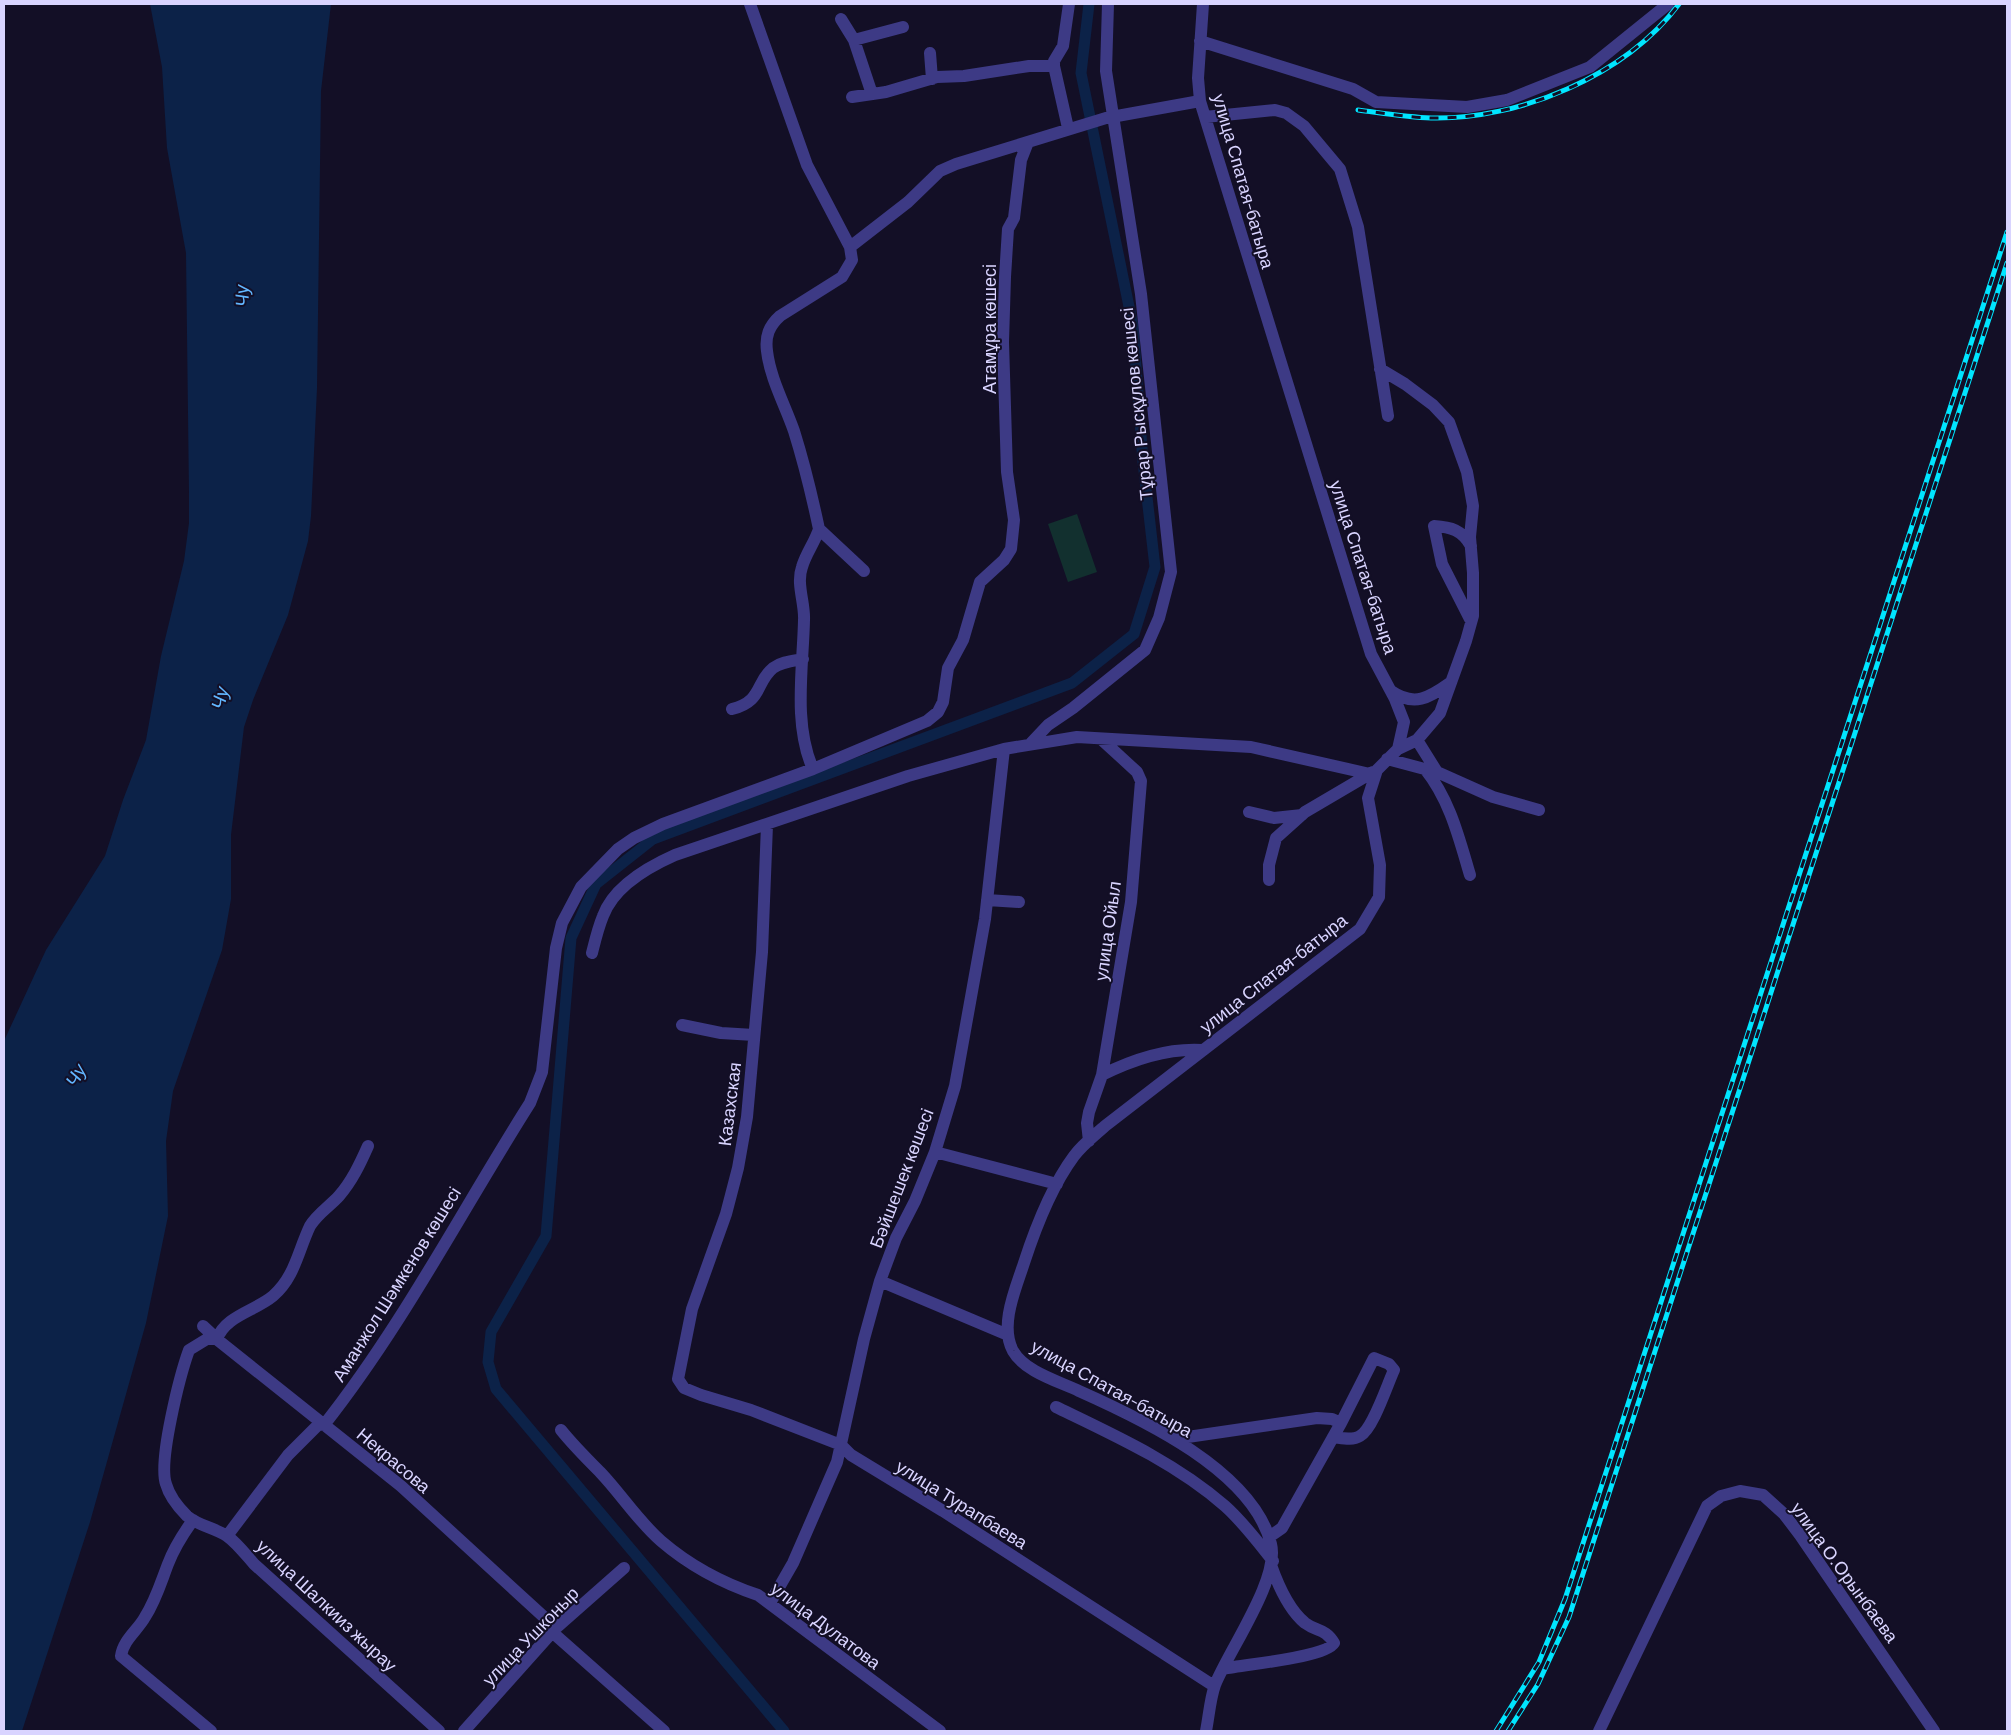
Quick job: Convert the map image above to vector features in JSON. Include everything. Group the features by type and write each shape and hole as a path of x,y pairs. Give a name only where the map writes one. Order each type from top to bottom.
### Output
{"street":[{"path":"750,4 807,165 850,247 852,260 842,277 780,316 772,324 767,334 767,350 771,368 794,432 819,529 816,541 802,567 800,580 804,618 803,743 812,768"},
{"path":"1069,4 1063,46 1054,60 1054,66 1073,127"},
{"name":"Тұрар Рысқұлов көшесі","path":"1031,743 1048,725 1073,708 1146,650 1159,618 1171,572 1141,294 1109,118 1106,71 1108,4"},
{"name":"улица Спатая-батыра","path":"1203,4 1198,78 1200,101 1371,654 1391,691 1404,722 1398,750 1373,772 1368,798 1380,865 1378,897 1360,929 1202,1050 1075,1154 1057,1184 1032,1239 1012,1302 1008,1335 1012,1350 1021,1362 1042,1374 1163,1431 1216,1468 1247,1498 1269,1537 1272,1563 1262,1591 1214,1686 1206,1731"},
{"path":"1200,41 1353,89 1376,102 1467,107 1507,100 1590,67 1668,4"},
{"path":"841,19 854,40 872,94"},
{"path":"854,40 903,27"},
{"path":"930,53 932,79"},
{"path":"852,97 932,79 1029,66 1054,66"},
{"path":"850,247 908,202 940,171 956,164 1073,127 1109,118 1200,101"},
{"path":"1205,117 1275,110 1286,113 1304,126 1340,169 1358,228 1388,416"},
{"name":"Атамұра көшесі","path":"812,768 927,721 938,712 943,702 948,668 963,640 980,582 1004,560 1011,549 1014,520 1007,472 1003,342 1004,286 1008,229 1014,218 1021,160 1028,142"},
{"path":"1380,370 1405,384 1433,405 1449,422 1467,472 1473,506 1471,546 1474,573 1471,621 1440,713 1417,740 1398,750"},
{"path":"1471,546 1465,536 1452,528 1434,526 1442,564 1471,621"},
{"path":"819,529 864,571"},
{"path":"732,710 748,703 757,694 770,670 780,663 803,659"},
{"path":"1391,691 1402,699 1417,700 1436,694 1450,683"},
{"path":"592,953 608,904 650,866 675,855 908,776 1004,749 1031,743 1077,737 1251,747 1373,772"},
{"name":"улица Ойыл","path":"1089,1141 1087,1123 1102,1075 1131,902 1141,781 1137,772 1101,739"},
{"path":"1417,740 1455,823 1470,875"},
{"name":"Бәйшешек көшесі","path":"770,1603 793,1563 837,1462 864,1339 880,1280 896,1238 915,1201 935,1152 954,1086 987,900 1004,749"},
{"path":"1387,759 1431,771 1493,797 1539,810"},
{"name":"Аманжол Шәмкенов көшесі","path":"228,1536 288,1455 322,1423 354,1387 530,1103 542,1072 556,948 562,923 581,887 612,855 634,838 663,824 812,768"},
{"path":"1269,880 1269,865 1276,838 1302,815 1373,772"},
{"path":"1249,812 1274,818 1302,815"},
{"name":"Казахская","path":"678,1379 692,1309 726,1214 738,1168 747,1117 762,952 767,825"},
{"path":"987,900 1018,902"},
{"path":"682,1024 721,1033 754,1036"},
{"path":"1102,1075 1158,1054 1182,1049 1202,1050"},
{"path":"211,1731 121,1656 122,1648 145,1618 160,1588 168,1563 189,1517 172,1497 166,1484 164,1472 173,1410 189,1350 207,1339 217,1339 220,1330 227,1323 272,1296 285,1284 290,1277 311,1226 350,1181 368,1146"},
{"path":"935,1152 1057,1184"},
{"path":"880,1280 1008,1335"},
{"name":"Некрасова","path":"203,1326 401,1486 664,1731"},
{"path":"1269,1537 1282,1528 1333,1437 1341,1423 1374,1358 1389,1364 1394,1370 1370,1426 1361,1436 1348,1439 1333,1437"},
{"name":"улица Турапбаева","path":"678,1379 684,1388 752,1410 840,1445 851,1455 943,1511 1214,1686"},
{"path":"1056,1408 1138,1447 1205,1489 1235,1516 1272,1563 1278,1584 1294,1611 1306,1624 1328,1634 1334,1643 1331,1648 1314,1654 1223,1669"},
{"path":"1174,1439 1317,1418 1332,1419 1341,1423"},
{"name":"улица Дулатова","path":"561,1430 660,1540 694,1566 734,1587 758,1595 770,1603 940,1731"},
{"name":"улица О.Орынбаева","path":"1599,1731 1707,1506 1721,1496 1740,1491 1763,1495 1800,1534 1934,1731"},
{"path":"1235,1516 1254,1510"},
{"name":"улица Шалкииз жырау","path":"189,1517 228,1536 304,1610 439,1731"},
{"name":"улица Ушконыр","path":"464,1731 554,1630 624,1568"}],"green space":[{"path":"1077,514 1097,572 1068,582 1048,524"}],"water":[{"name":"Чу","path":"150,4 331,4 321,91 317,388 311,516 308,541 288,615 244,727 231,835 231,899 222,950 173,1091 166,1141 168,1216 146,1323 90,1522 22,1731 4,1731 4,1041 46,950 105,856 123,800 146,740 161,656 184,561 189,523 186,253 167,148 162,67"}],"waterway":[{"path":"784,1731 496,1389 488,1362 491,1332 546,1236 571,938 596,884 653,839 1072,683 1134,634 1155,567 1143,462 1133,326 1081,73 1089,4"}],"railway":[{"path":"1358,110 1431,118 1465,117 1534,102 1568,89 1600,72 1630,52 1656,30 1679,4"},
{"path":"1496,1731 1539,1662 1565,1599 2007,232"},
{"path":"1508,1731 1538,1684 1569,1617 2007,263"}]}
